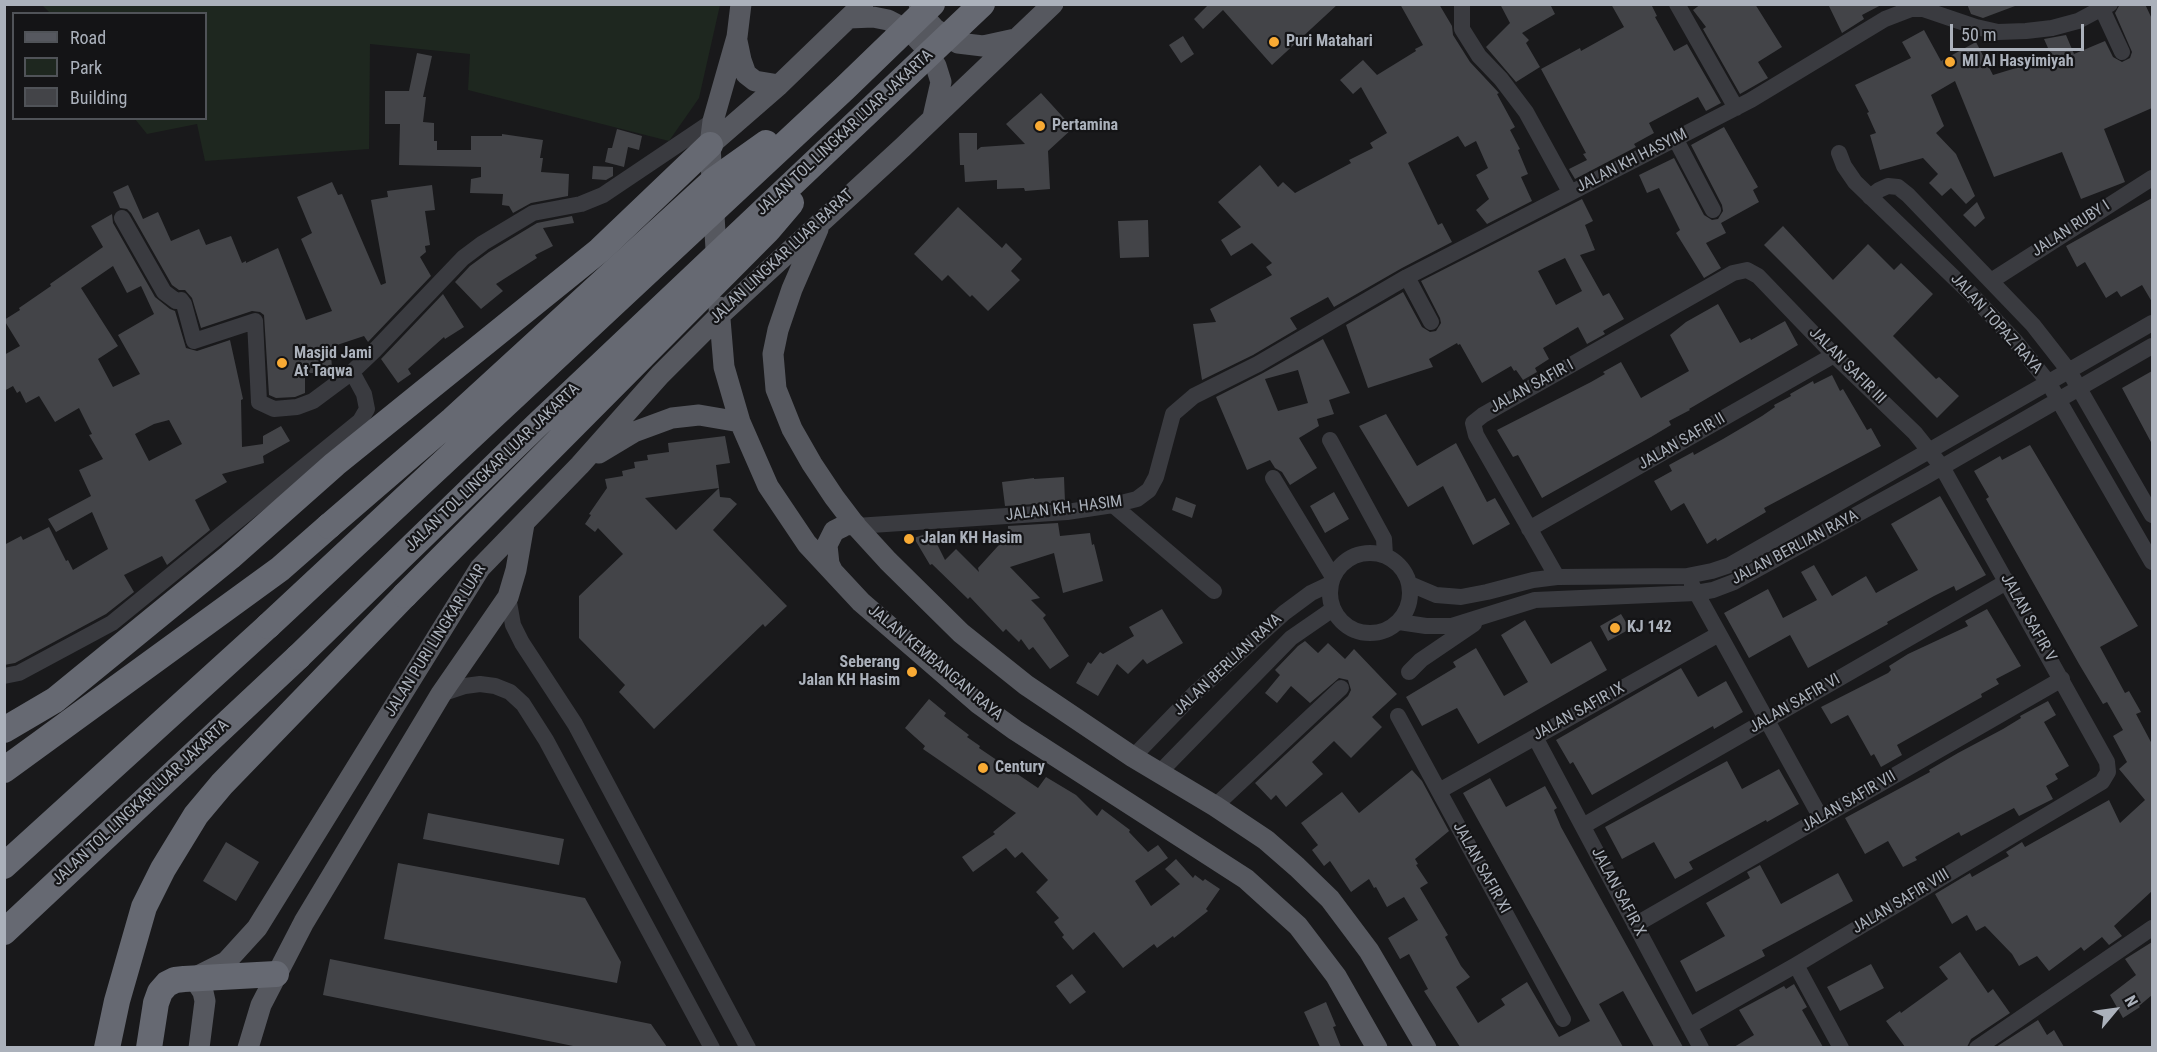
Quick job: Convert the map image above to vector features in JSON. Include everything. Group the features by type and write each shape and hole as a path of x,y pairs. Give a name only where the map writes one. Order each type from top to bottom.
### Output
{"highway":[{"name":"JALAN TOL LINGKAR LUAR JAKARTA","path":"4,866 268,626 845,88 932,4"},
{"name":"JALAN TOL LINGKAR LUAR JAKARTA","path":"4,932 298,657 528,434 982,4"},
{"path":"8,766 280,569 452,420 714,180 845,88"},
{"path":"107,1047 120,989 144,908 163,869 196,815 222,784 405,596 768,230 866,113"},
{"path":"4,730 55,700 230,557 335,464 600,250 712,133"},
{"path":"149,1047 156,1002 160,992 167,984 175,980 194,978 276,974"}],"main road":[{"path":"741,4 737,37 746,74 755,81 779,85"},
{"path":"919,4 927,20 935,29 958,43 983,46 1016,39"},
{"name":"JALAN LINGKAR LUAR BARAT","path":"524,524 660,375 720,315 1053,4"},
{"path":"712,133 779,85 860,9 889,7 907,13 923,23 935,38 943,50 950,75 950,92 940,111"},
{"name":"JALAN KEMBANGAN RAYA","path":"737,37 712,133 720,315 724,367 740,422 768,486 807,544 861,602 979,704 1015,730 1246,879 1304,934 1336,976 1377,1047"},
{"path":"822,220 792,289 778,330 773,354 776,389 792,429 812,464 856,525 888,561 961,633 1026,685 1266,840 1298,867 1330,899 1369,951 1426,1047"},
{"path":"717,268 733,279 744,281 758,279"},
{"path":"580,465 634,432 672,418 699,415 740,422"},
{"name":"JALAN PURI LINGKAR LUAR","path":"248,1047 261,1005 303,922 441,694 508,597 516,570 524,524"},
{"name":"JALAN PURI LINGKAR LUAR","path":"194,978 226,962 258,928 480,568 524,524"},
{"path":"834,574 829,564 827,545 834,531 846,525 856,525"},
{"path":"194,978 203,992 205,1001 203,1046"}],"street":[{"path":"1462,4 1462,28 1479,56 1526,111 1570,192"},
{"path":"1677,4 1736,108"},
{"name":"JALAN KH HASYIM","path":"1173,414 1194,396 1257,364 1407,277 1736,108 1894,9 1923,7 1976,27 1998,32 2052,28 2078,21 2106,7"},
{"path":"2106,7 2122,52"},
{"path":"122,218 164,292 176,301 181,300 184,304 194,341 255,321 258,399 262,404 274,409 297,407 313,402 352,372 463,258 483,243 533,213 581,204 603,195 712,133"},
{"path":"1676,140 1713,210"},
{"name":"JALAN TOPAZ RAYA","path":"1839,153 1844,166 1855,182 1970,293 2016,342 2049,382 2152,562"},
{"name":"JALAN RUBY I","path":"1991,281 2152,178"},
{"name":"JALAN TOPAZ RAYA","path":"1870,197 1888,186 1898,187 2033,326 2069,370 2152,515"},
{"name":"JALAN SAFIR III","path":"1747,270 1758,276 1834,355 1916,433 1942,466"},
{"name":"JALAN SAFIR I","path":"1557,577 1476,435 1473,423 1483,415 1733,273 1747,270"},
{"path":"1407,277 1431,322"},
{"name":"JALAN BERLIAN RAYA","path":"1410,584 1436,595 1461,597 1533,580 1557,577 1687,576 1712,572 1730,565 2152,323"},
{"name":"JALAN BERLIAN RAYA","path":"1399,622 1426,626 1452,626 1535,600 1558,597 1696,593 1734,582 2152,346"},
{"name":"JALAN SAFIR II","path":"1529,529 1834,355"},
{"path":"4,676 19,673 112,623 360,421 367,409 364,394 352,372"},
{"name":"JALAN KH. HASIM","path":"856,525 1066,512 1137,499 1149,490 1156,477 1173,414"},
{"path":"1330,440 1384,539 1385,555"},
{"name":"JALAN SAFIR V","path":"1942,466 2062,679 2107,762 2108,772"},
{"path":"1273,478 1332,580"},
{"path":"1113,505 1214,591"},
{"path":"1365,553 1385,555 1400,567 1410,584 1407,611 1399,622 1386,631 1371,634 1355,631 1342,622 1333,609 1330,601 1332,580 1338,568 1355,555 1365,553"},
{"path":"1687,576 1821,818"},
{"name":"JALAN BERLIAN RAYA","path":"1133,756 1276,620 1332,580"},
{"name":"JALAN SAFIR VI","path":"1583,826 2008,581"},
{"path":"508,597 513,625 522,643 575,724 748,1047"},
{"name":"JALAN BERLIAN RAYA","path":"1159,773 1291,638 1333,609"},
{"path":"1409,672 1421,660 1488,614"},
{"name":"JALAN SAFIR IX","path":"1439,791 1719,634"},
{"name":"JALAN SAFIR VII","path":"1635,925 2062,679"},
{"path":"441,694 480,684 495,686 510,692 523,704 546,740 712,1047"},
{"path":"1215,806 1341,688"},
{"name":"JALAN SAFIR XI","path":"1398,716 1563,1019"},
{"name":"JALAN SAFIR X","path":"1535,737 1701,1047"},
{"name":"JALAN SAFIR VIII","path":"1689,1026 1796,965 2102,782 2108,772"},
{"path":"1977,1047 2152,928"},
{"path":"1796,965 1841,1047"}],"green space":[{"path":"42,5 720,5 699,98 669,141 468,90 470,54 370,44 369,149 205,161 197,124 147,134 136,120 207,120 207,12 49,12"}],"building":[{"name":"Puri Matahari","path":"1209,4 1338,4 1272,65 1223,10 1203,29 1194,19"},
{"path":"1400,4 1439,4 1452,26 1453,35 1470,62 1499,93 1497,94 1515,127 1510,130 1520,149 1518,150 1528,174 1521,177 1532,201 1487,224 1476,210 1489,199 1476,175 1488,168 1476,141 1465,147 1458,136 1408,163 1438,225 1442,223 1452,242 1334,307 1328,297 1290,318 1297,329 1253,355 1202,380 1193,324 1216,322 1210,309 1272,275 1266,267 1272,263 1252,243 1231,256 1221,240 1241,227 1218,202 1260,165 1278,187 1283,182 1295,193 1351,163 1349,160 1373,148 1370,143 1387,133 1361,87 1353,94 1340,80 1363,60 1377,75 1423,45"},
{"path":"1500,4 1550,4 1555,14 1522,33 1529,40 1526,43 1540,67 1516,82 1486,47 1510,23"},
{"path":"1611,4 1651,4 1657,16 1655,17 1674,51 1687,44 1721,103 1706,111 1698,97 1649,123 1654,133 1634,144 1636,147 1575,179 1569,169 1587,160 1583,154 1586,153 1541,69 1580,48 1581,51 1624,27"},
{"path":"1701,4 1755,4 1782,47 1758,62 1768,78 1740,94 1703,29 1706,27 1693,10"},
{"path":"1828,4 1883,4 1862,15 1864,19 1842,33"},
{"path":"1967,4 2014,4 2015,6 1983,18 1971,14"},
{"path":"2120,4 2145,4 2152,19 2152,108 2104,129 2125,182 2081,199 2062,152 1994,177 1955,81 1931,95 1944,126 1936,133 1956,154 1975,196 1966,204 1951,188 1942,196 1929,183 1938,174 1923,158 1880,170 1870,135 1876,133 1867,113 1869,112 1855,85 1911,58 1902,42 1924,30 1941,61 1976,42 1993,75 2052,57 2044,39 2066,35 2074,54 2105,41 2113,57 2122,62 2130,58 2132,52 2115,13"},
{"path":"1183,36 1194,54 1181,63 1169,45"},
{"path":"417,53 432,56 423,97 426,97 423,122 434,123 434,141 437,141 437,150 471,150 471,136 502,136 502,134 543,140 540,158 543,158 541,172 569,174 568,196 531,203 513,213 509,206 502,205 503,194 470,193 471,179 481,177 481,167 399,165 400,124 385,124 385,91 409,91"},
{"path":"1041,93 1073,128 1048,151 1050,189 1025,191 1024,188 997,189 997,180 965,182 964,165 960,165 959,133 977,133 977,150 981,147 1025,144 1006,124"},
{"path":"1724,127 1758,187 1753,190 1759,202 1721,223 1726,233 1706,243 1721,268 1704,278 1676,233 1680,230 1659,188 1647,193 1639,175 1674,158 1704,215 1712,220 1718,219 1723,211 1722,205 1691,145"},
{"path":"617,129 642,136 639,150 628,147 624,167 605,162 608,148 612,148"},
{"path":"593,166 613,167 613,176 606,180 592,179"},
{"path":"332,182 338,195 342,194 381,285 386,283 371,200 388,197 387,191 432,185 435,210 425,211 430,245 425,246 426,252 420,257 431,276 368,342 364,336 331,347 332,373 305,373 305,393 295,397 276,398 269,395 264,315 252,311 201,328 192,298 185,290 179,290 172,285 131,213 127,209 120,208 113,192 128,185 143,219 158,212 171,241 199,229 206,245 231,236 242,263 278,248 306,320 332,311 301,239 312,233 297,197"},
{"path":"2152,198 2152,302 2142,285 2121,297 2117,291 2106,298 2085,262 2077,267 2066,246"},
{"path":"1582,199 1593,221 1585,225 1595,250 1580,255 1603,296 1609,293 1624,319 1603,331 1605,334 1587,344 1578,327 1543,348 1549,359 1535,368 1537,372 1523,380 1511,366 1482,383 1460,344 1457,343 1429,359 1433,367 1368,388 1346,325 1403,292 1422,327 1430,332 1436,331 1441,323 1440,318 1421,281","holes":["1565,258 1582,291 1556,305 1538,271"]},
{"path":"1977,202 1985,218 1975,227 1963,215"},
{"path":"958,207 1002,248 1006,243 1022,259 1011,271 1020,280 988,311 948,275 942,281 914,254"},
{"path":"112,214 113,223 155,297 175,311 186,348 197,351 230,340 243,399 241,400 242,447 263,444 263,436 281,426 290,441 263,456 264,463 222,474 227,482 195,500 210,530 167,565 162,556 124,575 134,592 106,614 15,663 4,665 4,545 21,536 23,540 49,527 73,570 108,549 92,512 56,532 48,519 91,496 79,470 103,459 89,435 92,434 79,408 55,422 39,396 26,403 20,391 17,393 13,386 4,391 4,355 20,346 4,320 103,247 91,226","holes":["113,266 127,293 141,286 154,314 118,335 140,374 113,387 98,359 118,346 81,288","169,420 182,444 149,461 135,434 154,424"]},
{"path":"572,216 574,223 543,228 553,246 535,255 537,258 496,284 503,291 481,309 455,282 470,266 489,252 537,223"},
{"path":"1148,220 1149,257 1120,258 1118,221"},
{"path":"1783,226 1833,280 1868,244 1894,270 1901,263 1933,294 1893,336 1936,379 1939,377 1959,396 1937,418 1764,245"},
{"path":"443,294 464,327 445,339 444,337 408,369 411,374 398,383 381,359"},
{"path":"1718,304 1740,343 1750,338 1751,340 1785,321 1798,345 1669,421 1671,425 1651,437 1542,498 1518,455 1513,457 1497,430 1591,382 1621,362 1641,398 1689,371 1670,335 1686,322"},
{"path":"1323,339 1350,393 1329,400 1334,414 1317,419 1319,426 1299,438 1317,468 1290,485 1282,472 1275,468 1270,460 1247,470 1216,397","holes":["1298,370 1308,403 1278,411 1265,379"]},
{"path":"2152,371 2152,444 2122,388"},
{"path":"1832,375 1840,391 1843,389 1867,430 1871,428 1881,446 1764,508 1766,512 1717,541 1716,538 1707,544 1684,503 1671,511 1654,481 1672,471 1669,465 1693,452 1694,455 1723,439 1813,381 1814,384"},
{"path":"1386,414 1417,466 1456,443 1487,502 1495,498 1510,524 1473,545 1443,486 1408,507 1359,426"},
{"path":"725,436 730,463 716,465 719,488 720,497 730,498 737,504 713,530 787,606 765,627 763,624 654,729 619,692 625,685 579,638 579,596 623,554 598,528 595,532 585,524 591,515 589,514 607,488 605,479 623,476 622,471 635,468 634,462 648,460 647,455 669,452 668,443","holes":["719,488 676,530 645,498"]},
{"path":"2030,445 2138,626 2100,647 2125,693 2129,691 2141,712 2136,714 2152,744 2152,891 2114,926 2122,936 2109,945 2102,937 2084,951 2081,947 2049,971 2037,956 2019,966 2012,954 1985,926 1976,931 1967,915 1952,924 1935,894 1970,873 1972,877 2009,856 2006,852 2022,842 2025,847 2109,800 2120,823 2145,800 2119,769 2127,762 2113,736 2123,730 2107,702 2103,704 2079,664 1986,499 1989,497 1974,471 2000,456 2002,460"},
{"path":"1064,477 1065,502 1005,506 1002,482"},
{"path":"1334,492 1349,519 1325,533 1310,506"},
{"path":"1940,496 1986,575 1956,591 1954,586 1934,596 1808,668 1790,635 1749,658 1724,613 1768,589 1783,618 1817,600 1801,572 1814,565 1832,596 1866,576 1876,593 1918,570 1891,524"},
{"path":"1176,497 1196,505 1192,518 1172,510"},
{"path":"1058,523 1060,536 1090,533 1103,581 1063,593 1054,553 1010,567 1040,598 1031,600 1046,615 1043,618 1069,656 1050,669 1033,647 1029,650 1021,639 1019,642 1006,629 1003,632 970,597 968,599 932,564 930,565 914,538 931,532 945,560 956,549 979,572 978,568 1008,535 1008,526"},
{"path":"1162,609 1183,643 1147,664 1143,659 1128,674 1117,664 1098,696 1076,683 1088,662 1091,664 1100,652 1103,654 1134,636 1129,627"},
{"path":"1987,609 2021,666 1996,679 1999,684 1981,694 1982,697 1897,745 1902,755 1881,767 1874,754 1871,756 1848,715 1831,724 1821,707 1888,673 1891,670 1889,666 1908,654 1968,626 1965,621"},
{"name":"KJ 142","path":"1621,614 1630,629 1608,641 1600,626"},
{"path":"1525,620 1551,664 1591,641 1607,670 1478,744 1457,708 1422,726 1406,697 1456,667 1453,662 1476,648 1504,696 1528,682 1501,635"},
{"path":"1305,641 1318,653 1328,643 1345,659 1354,649 1397,694 1372,717 1382,727 1351,758 1334,741 1312,762 1323,774 1286,807 1276,795 1271,800 1255,783 1348,696 1351,690 1348,680 1339,678 1310,703 1291,686 1277,703 1265,693 1280,675 1275,670"},
{"path":"1681,668 1698,697 1726,681 1743,712 1714,729 1713,726 1592,795 1573,762 1570,764 1556,740"},
{"path":"929,699 946,713 944,716 969,735 967,737 980,746 979,748 1038,788 1046,777 1076,795 1097,816 1102,809 1130,830 1129,832 1148,852 1158,845 1168,858 1135,881 1151,906 1180,884 1165,869 1176,859 1193,878 1195,875 1203,881 1205,879 1220,889 1206,909 1208,911 1174,938 1173,936 1157,948 1154,944 1123,968 1094,932 1073,950 1062,937 1064,935 1054,922 1059,918 1036,892 1048,880 1022,852 1015,858 1006,848 973,872 962,857 995,834 993,832 1016,813 923,749 925,746 905,728"},
{"path":"2048,701 2056,715 2044,722 2069,766 2055,774 2058,779 2046,786 2053,799 2019,816 2014,808 1961,836 1959,832 1915,857 1917,860 1903,867 1888,841 1865,854 1845,818 1930,772 1929,770"},
{"path":"1727,761 1742,789 1779,769 1799,804 1689,862 1693,869 1675,879 1654,842 1622,859 1605,827"},
{"path":"1412,770 1422,781 1449,831 1415,859 1418,864 1416,865 1428,883 1420,888 1448,935 1445,937 1461,966 1470,977 1456,987 1478,1023 1505,1005 1501,999 1527,982 1559,1037 1590,1021 1463,793 1490,778 1506,807 1545,786 1557,808 1554,810 1561,827 1683,1047 1654,1047 1623,991 1599,1004 1623,1047 1460,1047 1424,991 1428,989 1409,954 1400,959 1388,938 1418,920 1404,897 1387,907 1369,879 1351,892 1330,861 1324,866 1312,850 1318,845 1301,823 1342,792 1359,813"},
{"path":"428,813 564,839 559,865 423,839"},
{"path":"226,842 259,862 236,901 203,881"},
{"path":"398,863 585,898 621,962 617,983 384,939"},
{"path":"1760,865 1781,904 1838,873 1853,901 1762,950 1765,956 1696,992 1680,961 1725,936 1706,903 1750,878 1747,872"},
{"path":"2152,942 2152,995 2140,1007 2123,1018 2110,995 2136,975 2125,959"},
{"path":"1960,952 1988,993 1993,989 2010,1013 1971,1039 1967,1047 1905,1047 1886,1021 1948,979 1939,967"},
{"path":"330,959 651,1024 667,1047 578,1047 323,995"},
{"path":"1871,964 1884,988 1840,1011 1827,987"},
{"path":"1072,974 1086,992 1070,1004 1056,986"},
{"path":"1794,984 1807,1007 1802,1010 1823,1047 1734,1047 1754,1035 1739,1010 1784,986 1786,989"},
{"path":"1326,1002 1336,1026 1333,1027 1341,1047 1320,1047 1304,1012"},
{"path":"2038,1020 2047,1035 2054,1030 2064,1047 1996,1047"}],"place":[{"name":"Puri Matahari","path":"1274,42"},
{"name":"MI Al Hasyimiyah","path":"1950,62"},
{"name":"Pertamina","path":"1040,126"},
{"name":"Masjid Jami At Taqwa","path":"282,363"},
{"name":"Jalan KH Hasim","path":"909,539"},
{"name":"KJ 142","path":"1615,628"},
{"name":"Seberang Jalan KH Hasim","path":"912,672"},
{"name":"Century","path":"983,768"}]}
